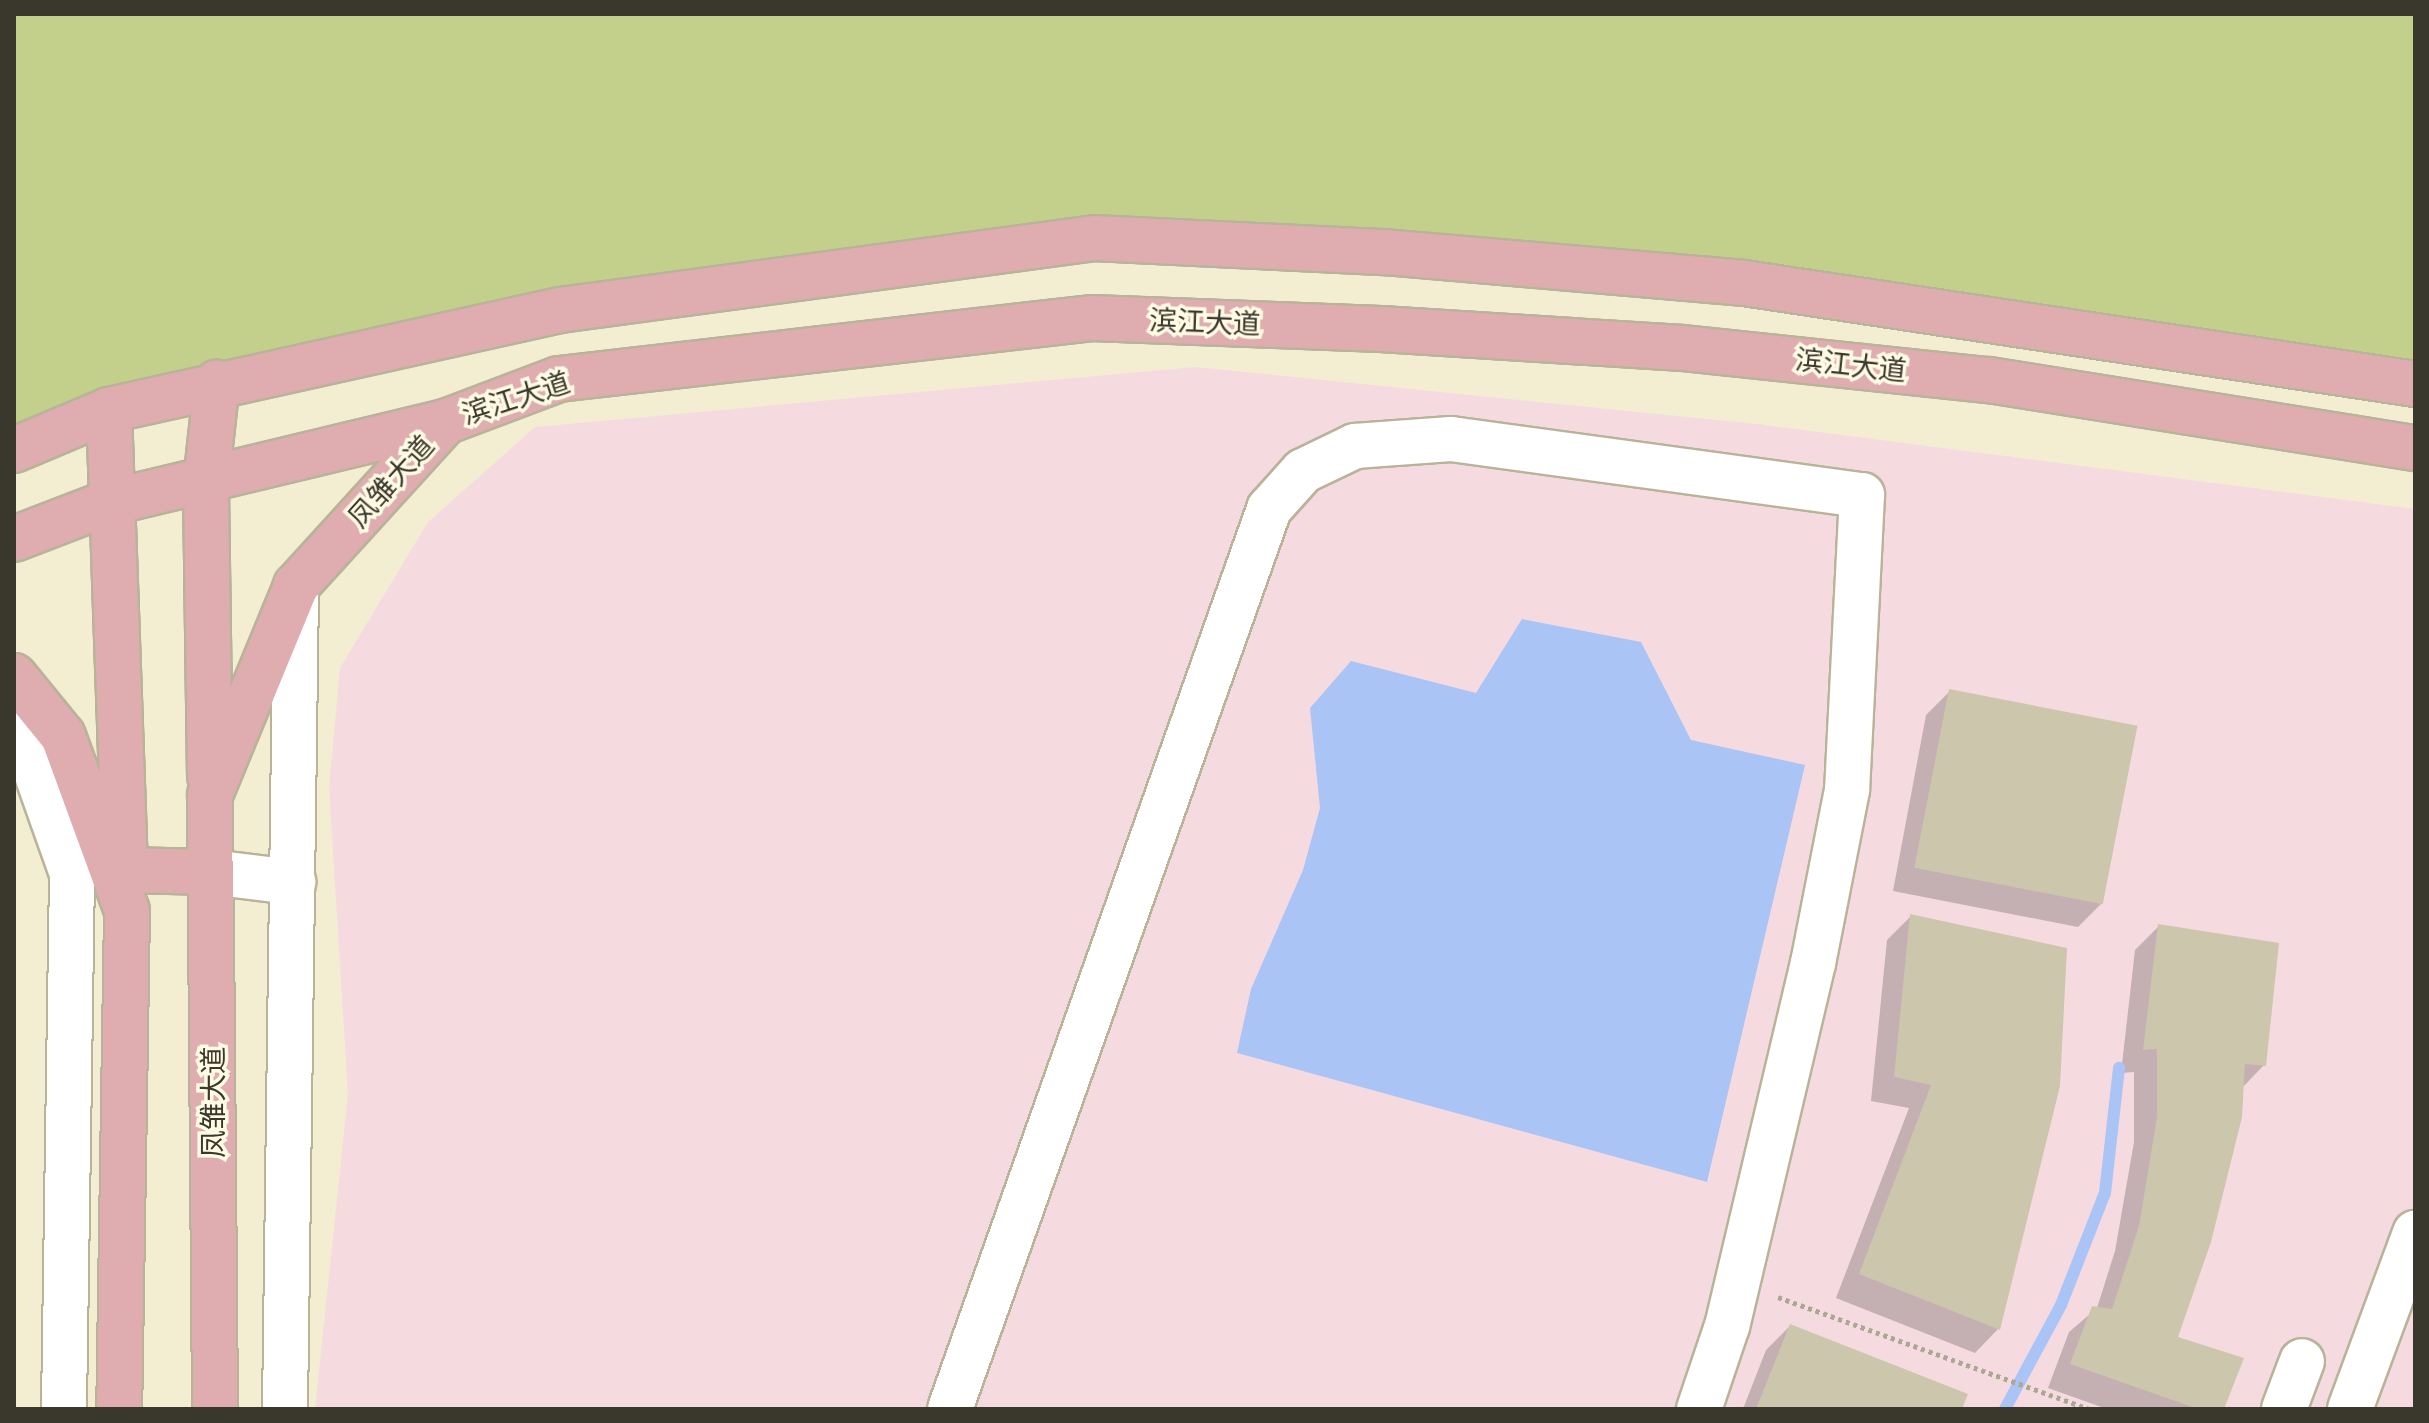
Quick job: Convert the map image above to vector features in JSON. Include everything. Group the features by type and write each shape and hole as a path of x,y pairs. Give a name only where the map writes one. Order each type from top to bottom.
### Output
{"main road":[{"path":"14,450 109,410 217,383 560,310 1095,238 1384,252 1744,283 2415,384"},
{"name":"滨江大道","path":"14,539 108,503 206,482 445,422 559,379 1092,318 1381,329 1682,348 1989,380 2415,448"},
{"name":"凤雏大道","path":"215,1409 206,482 217,383"},
{"path":"109,410 108,503 126,890 119,1409"},
{"name":"凤雏大道","path":"210,795 296,586 445,422"},
{"path":"14,676 63,736 126,890"},
{"path":"126,890 211,872"}],"street":[{"path":"950,1409 1269,509 1303,471 1355,446 1451,439 1862,495 1847,790 1813,963 1737,1282 1699,1409"},
{"path":"285,1409 296,586"},
{"path":"14,710 72,874 64,1409"},
{"path":"211,872 293,882"},
{"path":"2350,1409 2415,1233"},
{"path":"215,1352 224,1409"},
{"path":"2284,1409 2302,1361"}],"path":[{"path":"1737,1282 2089,1409"}],"shaded area":[{"path":"1195,367 1756,424 2415,509 2415,1409 315,1409 348,1094 329,787 340,668 428,522 535,427"}],"green space":[{"path":"14,14 2415,14 2415,384 1744,283 1095,238 560,310 14,450"}],"water":[{"path":"1522,619 1641,642 1691,740 1805,765 1707,1182 1237,1053 1251,989 1303,870 1320,808 1310,708 1351,661 1476,693"}],"building":[{"path":"1949,689 2137,726 2103,904 1914,868"},
{"path":"1910,914 2067,948 2060,1086 2000,1330 1859,1274 1931,1085 1894,1077"},
{"path":"2158,924 2279,943 2266,1066 2245,1064 2242,1117 2211,1242 2178,1337 2244,1358 2224,1409 2198,1409 2070,1364 2092,1306 2112,1309 2139,1226 2157,1117 2157,1049 2143,1050"},
{"path":"1790,1324 1968,1394 1962,1409 1756,1409"}],"waterway":[{"path":"2005,1409 2061,1305 2105,1193 2119,1068"}]}
